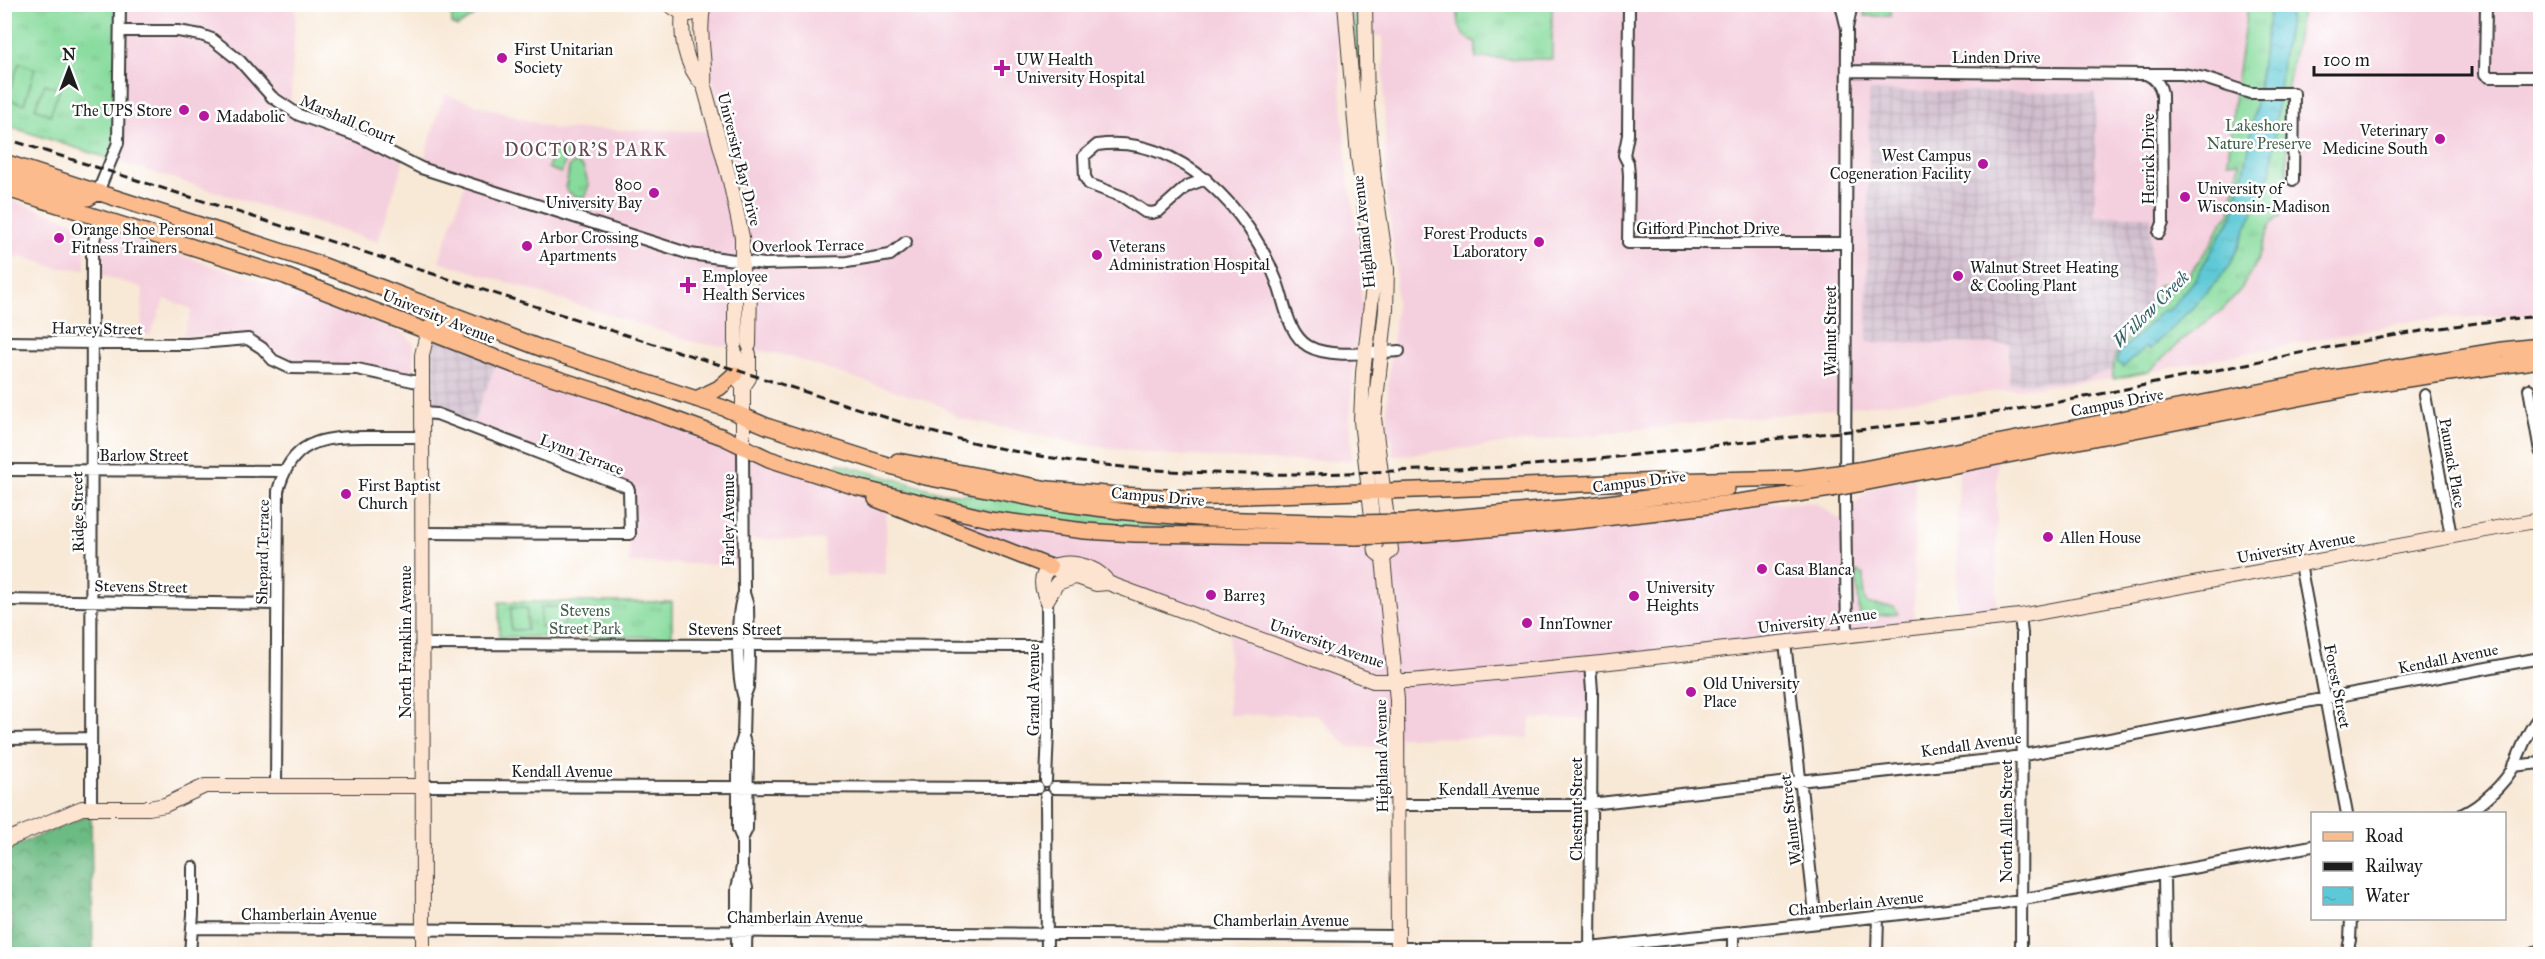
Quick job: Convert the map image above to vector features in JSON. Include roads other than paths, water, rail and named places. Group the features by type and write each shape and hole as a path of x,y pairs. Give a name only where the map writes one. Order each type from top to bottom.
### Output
{"main road":[{"name":"University Avenue","path":"4,162 229,234 356,278 543,349 743,416"},
{"path":"4,176 78,199 98,192"},
{"name":"University Avenue","path":"4,188 285,276 514,365 723,437 769,459 856,487"},
{"path":"99,218 105,212 120,210 185,231 229,234"},
{"path":"285,276 316,280 353,292 362,286 356,278"},
{"path":"428,330 440,321 515,348 543,349"},
{"name":"Campus Drive","path":"1858,477 2316,381 2541,346"},
{"name":"Campus Drive","path":"856,487 990,519 1085,531 1355,530 1531,526 1741,502 1831,481 2365,385 2541,360"},
{"path":"696,399 739,380"},
{"name":"Campus Drive","path":"743,416 865,459 943,482 1086,507 1355,530"},
{"path":"865,459 925,465 1048,489 1190,498 1801,478"},
{"name":"Campus Drive","path":"1406,529 1801,478 1831,481"},
{"path":"856,487 886,505 1050,567"}],"street":[{"path":"98,192 118,143 120,4"},
{"name":"University Bay Drive","path":"668,4 683,9 703,7 700,38 705,86 742,237 742,276 735,284 742,348 739,380 744,447"},
{"name":"Highland Avenue","path":"1345,4 1358,156 1374,278 1365,352 1361,421 1391,550 1383,558 1399,747 1398,946"},
{"name":"Highland Avenue","path":"1365,4 1369,125 1387,269 1387,301 1374,418 1377,492"},
{"name":"Gifford Pinchot Drive","path":"1629,4 1628,135 1624,155 1628,163 1629,175 1628,243 1846,243"},
{"name":"Walnut Street","path":"1841,4 1847,29"},
{"name":"Walnut Street","path":"1846,634 1847,29 1852,4"},
{"path":"2486,4 2487,73 2541,77"},
{"name":"University Bay Drive","path":"683,9 685,49 696,77 705,86"},
{"name":"Marshall Court","path":"120,31 178,31 212,39 240,61 272,97 290,111 360,136 421,168 690,254 742,261"},
{"name":"Linden Drive","path":"1847,72 2152,78 2182,74 2254,93 2288,93 2293,180"},
{"name":"Herrick Drive","path":"2152,78 2162,95 2163,223 2159,233"},
{"path":"1206,179 1187,186 1159,211 1145,212 1123,196 1089,184 1085,177 1084,156 1097,145 1137,146 1156,150 1185,164 1206,179 1231,205 1269,263 1298,339 1323,352 1399,351"},
{"name":"Ridge Street","path":"91,807 92,243 99,218"},
{"name":"Overlook Terrace","path":"742,261 764,264 873,259 890,255 906,242"},
{"name":"North Franklin Avenue","path":"423,954 422,355 428,330"},
{"name":"Harvey Street","path":"4,342 188,344 248,339 262,348 273,360 290,368 357,369 422,383"},
{"path":"2529,389 2541,451"},
{"name":"Paunack Place","path":"2426,395 2451,536"},
{"name":"Lynn Terrace","path":"422,413 437,414 627,488 629,490 630,534 422,533"},
{"path":"284,471 300,451 325,438 422,437"},
{"name":"Farley Avenue","path":"737,954 747,888 742,867 742,839 747,829 743,788 748,752 743,737 744,698 748,687 744,644 748,606 744,593 744,447"},
{"name":"Barlow Street","path":"4,470 284,471"},
{"name":"Shepard Terrace","path":"276,785 278,491 284,471"},
{"name":"University Avenue","path":"1108,583 1373,681 1395,682 1590,664 2019,616 2541,520"},
{"path":"1047,600 1043,590 1043,576 1050,567 1064,563 1075,564 1101,574 1108,583"},
{"name":"Forest Street","path":"2300,564 2347,812"},
{"path":"1050,567 1096,584 1108,583"},
{"path":"1047,600 1057,583 1066,578 1077,577"},
{"name":"Stevens Street","path":"4,600 276,604"},
{"name":"Grand Avenue","path":"1047,600 1047,954"},
{"name":"North Allen Street","path":"2019,616 2022,634 2021,954"},
{"name":"Walnut Street","path":"1785,642 1816,923"},
{"name":"Stevens Street","path":"421,644 1048,646"},
{"name":"Kendall Avenue","path":"4,841 82,808 149,808 165,805 205,786 1046,788 1591,804 2021,755 2541,658"},
{"name":"Chestnut Street","path":"1590,664 1592,691 1590,951"},
{"path":"2466,812 2496,788 2513,766 2522,746 2541,716"},
{"path":"4,739 91,738"},
{"path":"2513,766 2541,763"},
{"name":"Chamberlain Avenue","path":"193,928 1047,933 1590,951 1733,932 2021,900 2311,846"},
{"path":"190,954 193,928 193,867"},
{"path":"2164,874 2165,954"},
{"path":"1877,954 1878,916"},
{"path":"2347,954 2351,920"},
{"name":"Farley Avenue","path":"742,932 746,954"},
{"path":"1733,932 1733,954"},
{"path":"2533,954 2540,952"}],"water":[{"path":"2271,5 2292,5 2282,60 2271,173 2229,267 2194,306 2150,349 2146,347 2123,367 2117,362 2119,353 2163,310 2168,311 2193,282 2233,215 2247,159"}],"railway":[{"path":"4,138 932,432 1046,457 1161,470 1218,473 1334,473 1515,466 1630,456 1893,426 2018,409 2358,342 2540,316"}],"place":[{"name":"First Unitarian Society","path":"502,58"},
{"name":"UW Health University Hospital","path":"1002,68"},
{"name":"The UPS Store","path":"184,110"},
{"name":"Madabolic","path":"204,116"},
{"name":"Veterinary Medicine South","path":"2440,139"},
{"name":"West Campus Cogeneration Facility","path":"1983,164"},
{"name":"800 University Bay","path":"654,193"},
{"name":"University of Wisconsin-Madison","path":"2185,197"},
{"name":"Orange Shoe Personal Fitness Trainers","path":"59,238"},
{"name":"Forest Products Laboratory","path":"1539,242"},
{"name":"Arbor Crossing Apartments","path":"527,246"},
{"name":"Veterans Administration Hospital","path":"1097,255"},
{"name":"Walnut Street Heating & Cooling Plant","path":"1958,276"},
{"name":"Employee Health Services","path":"688,285"},
{"name":"First Baptist Church","path":"346,494"},
{"name":"Allen House","path":"2048,537"},
{"name":"Casa Blanca","path":"1762,569"},
{"name":"Barre3","path":"1211,595"},
{"name":"University Heights","path":"1634,596"},
{"name":"InnTowner","path":"1527,623"},
{"name":"Old University Place","path":"1691,692"}],"district":[{"name":"DOCTOR'S PARK","path":"586,150"}],"park label":[{"name":"Lakeshore Nature Preserve","path":"2259,134"},
{"name":"Stevens Street Park","path":"585,619"}],"water label":[{"name":"Willow Creek","path":"2151,309"}]}
